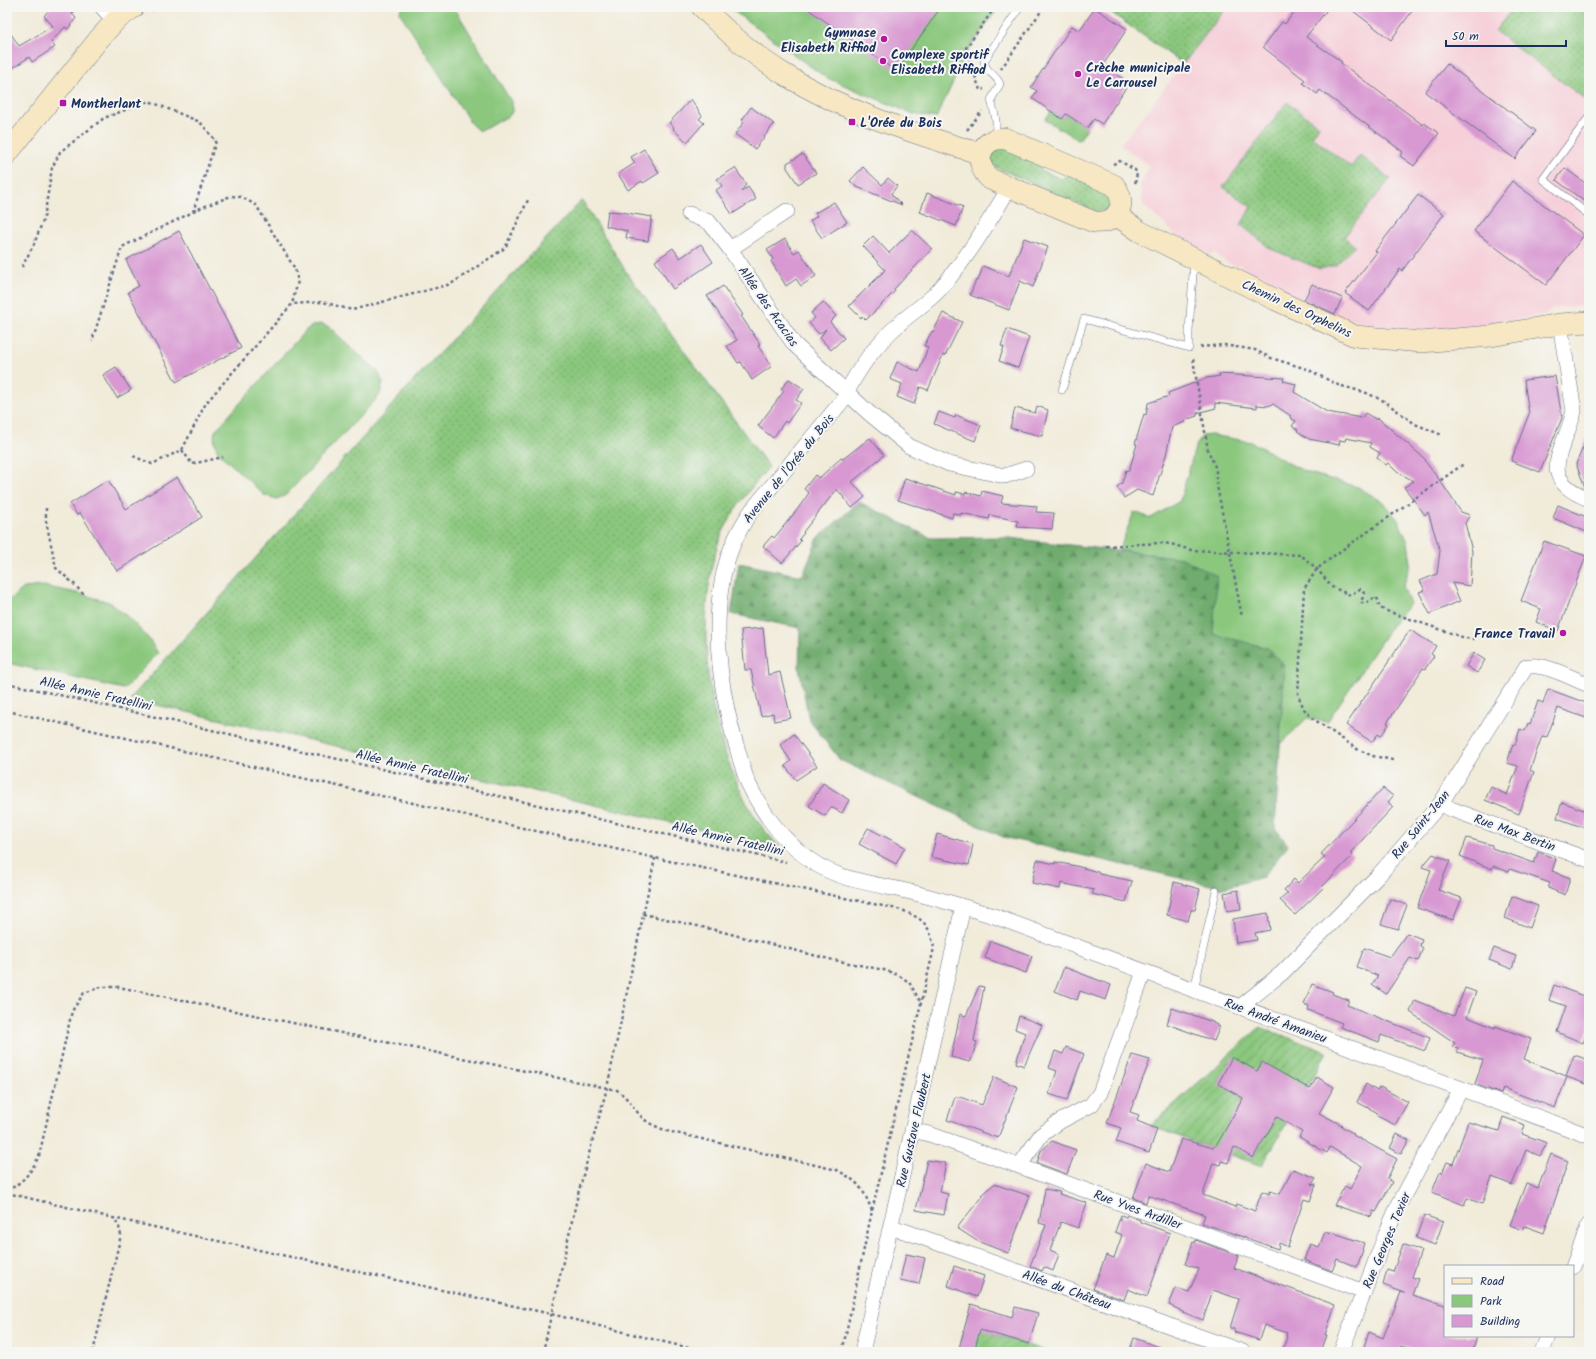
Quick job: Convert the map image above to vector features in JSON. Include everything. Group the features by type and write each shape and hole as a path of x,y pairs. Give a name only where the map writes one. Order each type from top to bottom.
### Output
{"street":[{"path":"7,154 93,46 108,14 134,7"},
{"path":"702,7 747,47 784,74 821,95 863,114 944,143 986,147"},
{"path":"997,138 1010,140 1114,185 1119,191 1121,205 1116,215 1107,222 1094,222 990,179 980,162 986,147 997,138"},
{"name":"Avenue de l'Orée du Bois","path":"963,907 915,893 848,878 829,872 810,860 778,830 764,812 748,782 731,728 722,684 719,646 719,602 725,567 732,547 741,526 752,510 843,400 869,358 886,336 937,292 954,273 974,245 1009,186"},
{"path":"730,249 787,211"},
{"name":"Allée des Acacias","path":"689,214 709,222 730,249 794,344 846,393 909,446 949,464 1005,476 1026,469"},
{"name":"Chemin des Orphelins","path":"1116,215 1134,228 1276,300 1355,336 1421,342 1491,336 1560,324 1589,322"},
{"path":"1560,324 1574,411 1558,456 1559,476 1563,485 1589,500"},
{"name":"Rue Saint-Jean","path":"1240,1007 1282,973 1377,877 1443,799 1526,667 1537,665 1548,668 1589,685"},
{"name":"Rue Max Bertin","path":"1443,799 1451,809 1589,860"},
{"name":"Rue André Amanieu","path":"963,907 994,916 1589,1136"},
{"name":"Rue Gustave Flaubert","path":"862,1352 963,907"},
{"path":"1019,1166 1041,1135 1059,1122 1091,1104 1100,1093 1144,972"},
{"name":"Rue Georges Texier","path":"1341,1352 1398,1206 1461,1089"},
{"name":"Rue Yves Ardiller","path":"912,1130 929,1134 1019,1166 1364,1292"},
{"path":"1574,1265 1589,1224"},
{"name":"Allée du Château","path":"891,1228 922,1237 1243,1352"},
{"path":"1542,1352 1548,1337"}],"lane":[{"path":"986,147 996,130 996,119 991,100 1000,84 984,66 984,61 1020,7"},
{"path":"1589,117 1543,179 1589,215"},
{"path":"1062,390 1084,319 1189,348 1194,258"},
{"path":"1194,990 1216,891"}],"path":[{"path":"978,83 966,48 995,7"},
{"path":"1002,72 1000,70 1044,7"},
{"path":"22,267 34,244 44,218 52,168 60,152 104,118 149,100 200,122 216,141 193,212"},
{"path":"966,131 986,106"},
{"path":"92,340 122,247 193,212 231,196 241,197 256,205 295,269 298,281 292,304 206,403 182,450 152,464 133,456"},
{"path":"292,304 323,302 352,310 451,284 505,248 528,200"},
{"path":"1242,617 1216,480 1216,469 1208,450 1193,358 1189,348 1224,345 1255,350 1271,358 1307,369 1338,385 1364,392 1384,401 1415,424 1442,435"},
{"path":"182,450 192,464 223,457"},
{"path":"1393,760 1373,756 1357,749 1312,718 1304,709 1298,695 1304,589 1317,569 1465,463"},
{"path":"46,508 46,521 56,568 84,595"},
{"path":"1106,546 1160,543 1171,544 1191,550 1229,550 1301,554 1317,569 1332,587 1350,595 1360,589 1364,593 1361,603 1366,603 1376,597 1379,607 1384,610 1464,638 1474,639"},
{"name":"Allée Annie Fratellini","path":"7,683 805,866 810,860"},
{"path":"7,710 655,858 902,910 920,918 931,931 934,948 872,1211 842,1352"},
{"path":"543,1352 578,1194 607,1088 655,858"},
{"path":"643,914 711,929 829,959 884,970 898,975 909,982 921,1003"},
{"path":"7,1192 20,1184 32,1171 39,1156 72,1011 84,993 100,986 119,987 617,1090 626,1096 639,1115 650,1124 667,1131 838,1170 854,1180 865,1193 872,1211"},
{"path":"7,1192 113,1218 551,1314 705,1352"},
{"path":"93,1352 120,1235 119,1227 113,1218"}],"shaded area":[{"path":"1227,7 1589,7 1589,309 1579,305 1551,309 1545,315 1461,329 1431,331 1383,328 1335,315 1280,289 1259,273 1256,277 1239,264 1236,267 1213,252 1211,255 1174,236 1175,234 1143,205 1140,185 1149,166 1120,144"}],"green space":[{"path":"401,7 454,7 512,103 513,110 510,115 483,130 478,130 472,125 400,13"},
{"name":"Complexe sportif Elisabeth Riffiod","path":"728,7 999,7 969,49 936,118 913,114 825,77"},
{"path":"1112,7 1227,7 1183,64 1109,11"},
{"path":"1514,7 1589,7 1589,100 1586,100 1495,31"},
{"path":"1287,102 1319,126 1312,137 1351,167 1360,155 1390,179 1344,237 1355,246 1336,265 1320,269 1271,249 1241,225 1251,207 1223,187"},
{"path":"1051,111 1062,119 1066,114 1087,128 1079,140 1045,120"},
{"path":"1004,146 1041,162 1040,170 1062,179 1067,174 1110,194 1112,202 1105,210 1095,211 995,167 990,157 992,152 993,150"},
{"path":"582,200 627,273 769,467 735,510 724,529 718,545 713,562 709,586 706,614 706,644 708,674 713,703 719,733 728,761 753,814 779,847 130,699 415,379"},
{"path":"322,324 329,327 378,372 383,383 380,395 286,495 277,499 264,495 219,453 215,443 215,431 306,330 314,325"},
{"path":"1211,435 1252,442 1306,472 1358,487 1383,502 1398,520 1408,542 1411,563 1403,587 1410,604 1395,621 1327,722 1307,718 1280,744 1285,665 1268,648 1213,634 1217,576 1182,558 1119,550 1134,512 1151,518 1180,501 1195,448 1202,436"},
{"path":"859,502 931,538 1001,537 1182,558 1217,576 1213,634 1268,648 1285,665 1275,828 1288,845 1263,877 1223,888 1003,837 840,760 809,720 799,667 800,628 731,614 739,563 802,576 818,538"},
{"path":"43,586 77,593 109,602 128,617 148,638 158,653 124,689 7,663 7,602 24,588"},
{"path":"1260,1027 1327,1052 1262,1166 1150,1126"},
{"path":"970,1310 997,1319 994,1334 1049,1352 958,1352"}],"building":[{"path":"51,7 78,7 72,14 76,18 68,29 65,27 51,42 55,47 32,62 29,57 7,72 7,28 19,46 53,26 44,16"},
{"name":"Gymnase Elisabeth Riffiod","path":"805,7 941,7 896,71"},
{"path":"1298,7 1329,7 1306,37 1342,62 1341,63 1423,125 1424,123 1439,133 1414,166 1400,156 1403,152 1320,90 1317,94 1303,83 1305,80 1263,47 1282,22 1285,24"},
{"path":"1348,7 1415,7 1391,40"},
{"name":"Crèche municipale Le Carrousel","path":"1095,8 1127,29 1103,65 1129,83 1102,124 1094,119 1087,128 1066,114 1062,119 1032,98 1037,91 1031,87 1072,26 1079,31"},
{"path":"1447,64 1536,131 1515,159 1425,92"},
{"path":"691,99 702,116 699,119 704,123 687,142 673,129 674,127 669,123"},
{"path":"751,107 774,124 755,149 735,134 744,122 742,120"},
{"path":"644,149 659,173 628,190 618,174 635,163 631,157"},
{"path":"803,154 816,173 798,184 787,168 787,163"},
{"path":"863,167 882,185 888,178 897,186 891,194 902,205 857,187 850,181"},
{"path":"735,168 746,184 741,192 748,187 756,199 732,214 716,190 722,186 717,179"},
{"path":"1565,168 1589,186 1589,205 1556,180"},
{"path":"1512,181 1584,235 1546,285 1474,231"},
{"path":"927,193 963,207 956,226 920,212"},
{"path":"1418,195 1444,214 1402,271 1400,269 1369,311 1345,293"},
{"path":"834,202 847,222 822,238 810,221 817,216 815,213"},
{"path":"608,211 652,217 648,241 626,238 627,231 606,226"},
{"path":"912,230 932,249 894,289 895,291 866,320 862,316 861,318 849,306 885,270 863,246 873,236 889,253"},
{"path":"179,231 241,348 176,382 128,292 139,286 126,260"},
{"path":"1024,238 1048,247 1033,287 1020,281 1009,310 970,295 976,280 978,281 983,266 1009,276"},
{"path":"785,239 794,253 799,250 816,276 801,286 796,279 786,286 771,261 773,259 767,250"},
{"path":"701,244 713,262 673,289 655,261 673,248 680,258"},
{"path":"1312,284 1342,298 1335,314 1304,300"},
{"path":"723,286 743,315 741,316 760,344 758,346 772,366 752,380 741,362 738,363 727,346 737,340 707,296"},
{"path":"823,302 836,316 830,322 844,338 831,350 820,338 826,329 819,334 809,323 815,318 811,313"},
{"path":"943,313 962,322 945,356 943,355 928,390 920,387 914,404 897,397 902,384 890,379 897,362 919,372 928,347 924,346"},
{"path":"1007,329 1029,337 1018,368 999,361 1004,347 1001,346"},
{"path":"116,367 131,390 117,398 103,375"},
{"path":"1219,374 1284,378 1283,381 1296,384 1294,392 1327,412 1362,418 1365,413 1377,420 1378,418 1426,460 1425,461 1461,512 1470,515 1465,523 1472,551 1470,586 1452,583 1460,601 1430,614 1419,592 1425,590 1420,581 1437,574 1440,551 1428,512 1425,515 1404,487 1414,481 1397,472 1388,463 1386,465 1377,458 1380,453 1370,447 1371,443 1346,438 1345,441 1340,440 1339,445 1309,439 1292,426 1296,421 1290,418 1291,416 1273,404 1268,406 1257,405 1257,408 1215,403 1216,408 1197,413 1197,416 1172,427 1166,455 1153,496 1137,490 1124,498 1117,487 1122,483 1126,470 1129,471 1137,444 1135,444 1144,414 1146,415 1148,403 1169,396 1168,393 1207,378 1220,376"},
{"path":"1555,376 1562,418 1540,472 1511,461 1529,414 1524,380"},
{"path":"789,379 804,389 796,400 801,403 787,423 785,421 773,438 758,426 784,391 781,389"},
{"path":"1037,406 1048,410 1042,436 1010,428 1015,408 1035,413"},
{"path":"939,412 955,418 956,415 981,425 975,441 934,424"},
{"path":"1589,433 1589,489 1585,487 1576,464"},
{"path":"870,438 884,455 852,482 865,497 852,508 837,489 803,532 804,533 799,539 801,541 782,563 763,546 772,536 774,538 797,510 809,493 804,489 815,475 819,478 841,458 843,459"},
{"path":"177,477 202,517 117,571 80,513 77,515 70,504 108,480 126,509"},
{"path":"905,478 956,495 956,492 965,494 965,492 981,496 982,491 1003,496 1001,503 1037,506 1036,512 1054,513 1052,529 1017,527 1018,521 990,515 989,519 961,513 961,515 953,513 952,518 898,500"},
{"path":"1558,505 1589,518 1589,533 1553,518"},
{"path":"1544,541 1586,556 1558,631 1536,622 1541,609 1521,601"},
{"path":"763,628 768,675 780,672 791,718 774,721 773,713 761,716 751,670 745,670 741,630"},
{"path":"1410,630 1436,646 1431,654 1434,656 1425,669 1423,668 1387,723 1389,724 1381,736 1378,734 1372,742 1346,725"},
{"path":"1474,653 1485,660 1477,673 1466,666"},
{"path":"1548,689 1589,704 1589,719 1558,708 1547,737 1542,736 1530,770 1534,772 1519,814 1485,800 1491,787 1507,795 1518,766 1507,763 1513,744 1515,745 1520,729 1525,731 1528,723 1530,724 1538,701 1543,703"},
{"path":"794,734 817,766 796,780 785,766 791,761 780,745"},
{"path":"823,783 849,800 842,813 831,807 825,816 809,806"},
{"path":"1383,788 1393,796 1388,802 1393,807 1350,853 1353,855 1322,887 1323,888 1295,915 1280,900 1288,893 1284,890 1294,879 1298,883 1325,857 1321,854"},
{"path":"1562,802 1589,812 1589,818 1585,828 1557,818"},
{"path":"868,828 905,847 896,864 859,844"},
{"path":"937,834 973,844 969,865 931,857"},
{"path":"1467,838 1492,845 1492,848 1534,863 1538,852 1556,859 1552,871 1570,878 1565,895 1548,888 1550,883 1510,869 1509,872 1493,866 1492,869 1460,856"},
{"path":"1433,854 1450,861 1438,890 1462,898 1453,920 1417,908 1431,870 1422,867"},
{"path":"1037,860 1055,864 1055,862 1076,866 1098,872 1099,874 1132,881 1126,902 1092,894 1094,890 1061,883 1060,889 1032,883"},
{"path":"1174,882 1200,889 1195,910 1191,910 1188,921 1167,915"},
{"path":"1238,890 1241,909 1227,911 1224,893"},
{"path":"1512,896 1538,906 1530,928 1505,918"},
{"path":"1390,899 1407,905 1398,929 1381,924"},
{"path":"1268,913 1270,930 1255,933 1257,940 1236,943 1233,919"},
{"path":"1407,933 1422,939 1420,946 1423,948 1418,961 1410,958 1386,994 1372,984 1378,976 1357,967 1364,948 1390,957"},
{"path":"991,941 1032,956 1026,973 985,958"},
{"path":"1494,948 1516,956 1512,969 1489,960"},
{"path":"1064,967 1111,985 1106,1000 1080,991 1077,1000 1055,991"},
{"path":"1312,984 1333,992 1332,994 1349,1000 1347,1005 1430,1038 1425,1051 1381,1035 1379,1042 1340,1027 1342,1023 1308,1010 1309,1006 1304,1004"},
{"path":"1554,985 1589,998 1589,1027 1583,1043 1557,1032 1566,1006 1549,1000"},
{"path":"979,986 984,987 974,1041 977,1042 970,1062 951,1057 960,1014 966,1016"},
{"path":"1465,988 1476,992 1467,1017 1495,1028 1495,1026 1531,1039 1524,1059 1566,1076 1574,1055 1589,1060 1589,1085 1567,1077 1555,1108 1503,1088 1501,1094 1475,1084 1483,1060 1457,1052 1458,1049 1452,1047 1455,1043 1410,1012 1415,1000 1454,1016"},
{"path":"1172,1008 1213,1022 1220,1026 1214,1041 1167,1024"},
{"path":"1019,1016 1042,1025 1024,1066 1016,1063 1025,1033 1015,1029"},
{"path":"1066,1047 1084,1054 1067,1100 1049,1094 1057,1071 1049,1068 1055,1051 1063,1054"},
{"path":"1132,1055 1150,1060 1130,1112 1139,1115 1137,1121 1157,1129 1149,1153 1116,1142 1121,1128 1107,1123"},
{"path":"1232,1057 1257,1071 1262,1062 1310,1089 1317,1077 1334,1087 1319,1113 1342,1125 1341,1126 1354,1134 1353,1135 1397,1159 1387,1179 1392,1182 1376,1212 1373,1211 1371,1217 1334,1205 1345,1186 1350,1189 1362,1166 1330,1147 1327,1153 1299,1137 1302,1132 1277,1117 1253,1158 1234,1147 1228,1163 1221,1161 1220,1165 1213,1163 1203,1195 1235,1207 1236,1204 1255,1211 1262,1191 1269,1194 1270,1191 1280,1194 1293,1169 1316,1178 1312,1184 1316,1185 1310,1201 1304,1199 1288,1247 1279,1243 1278,1249 1202,1223 1205,1215 1148,1195 1146,1203 1133,1198 1146,1163 1169,1172 1181,1139 1213,1148 1219,1141 1243,1098 1218,1084"},
{"path":"994,1077 1018,1087 998,1138 947,1120 955,1097 960,1097 982,1105"},
{"path":"1366,1084 1377,1091 1380,1087 1408,1102 1395,1125 1377,1116 1378,1113 1357,1102"},
{"path":"1503,1117 1525,1125 1522,1134 1547,1143 1540,1156 1526,1150 1512,1185 1492,1177 1482,1204 1467,1198 1464,1205 1432,1192 1440,1172 1442,1173 1447,1162 1453,1164 1468,1122 1499,1131"},
{"path":"1397,1134 1409,1140 1401,1154 1390,1148"},
{"path":"1052,1141 1076,1150 1067,1174 1037,1163 1041,1151"},
{"path":"1551,1154 1568,1161 1544,1233 1525,1226 1523,1230 1510,1225 1526,1183 1538,1188"},
{"path":"927,1160 946,1163 940,1192 948,1194 944,1215 916,1210"},
{"path":"994,1184 1030,1196 1008,1253 977,1241 957,1228 982,1196 981,1195"},
{"path":"1045,1189 1060,1192 1059,1194 1087,1203 1078,1228 1061,1222 1050,1250 1059,1254 1053,1271 1044,1267 1042,1271 1030,1266 1046,1225 1039,1223"},
{"path":"1121,1215 1126,1217 1127,1215 1140,1220 1140,1222 1170,1233 1147,1297 1128,1289 1124,1300 1093,1289 1106,1255 1114,1258 1122,1235 1115,1232"},
{"path":"1424,1215 1443,1222 1435,1245 1416,1238"},
{"path":"1325,1232 1330,1234 1331,1232 1364,1243 1357,1267 1337,1259 1332,1271 1304,1260 1310,1244 1319,1247"},
{"path":"1196,1240 1239,1256 1234,1268 1335,1305 1321,1352 1282,1352 1287,1333 1264,1325 1259,1340 1234,1332 1234,1329 1230,1328 1239,1299 1213,1290 1203,1320 1169,1305 1176,1288 1189,1292 1199,1269 1185,1264 1193,1242 1195,1243"},
{"path":"1403,1244 1421,1251 1412,1277 1418,1279 1412,1295 1444,1305 1444,1337 1477,1337 1472,1352 1420,1352 1401,1346 1399,1352 1362,1352 1369,1332 1383,1338 1401,1292 1405,1293 1383,1285 1387,1270 1393,1272"},
{"path":"906,1254 925,1258 919,1284 900,1280"},
{"path":"954,1266 984,1276 977,1297 948,1286"},
{"path":"971,1304 1012,1317 1015,1307 1038,1313 1029,1344 980,1330 974,1352 958,1352"},
{"path":"1134,1338 1168,1350 1167,1352 1129,1352"}],"place":[{"name":"Gymnase Elisabeth Riffiod","path":"884,39"},
{"name":"Complexe sportif Elisabeth Riffiod","path":"883,61"},
{"name":"Crèche municipale Le Carrousel","path":"1078,74"},
{"name":"Montherlant","path":"63,103"},
{"name":"L'Orée du Bois","path":"852,122"},
{"name":"France Travail","path":"1563,633"}]}
